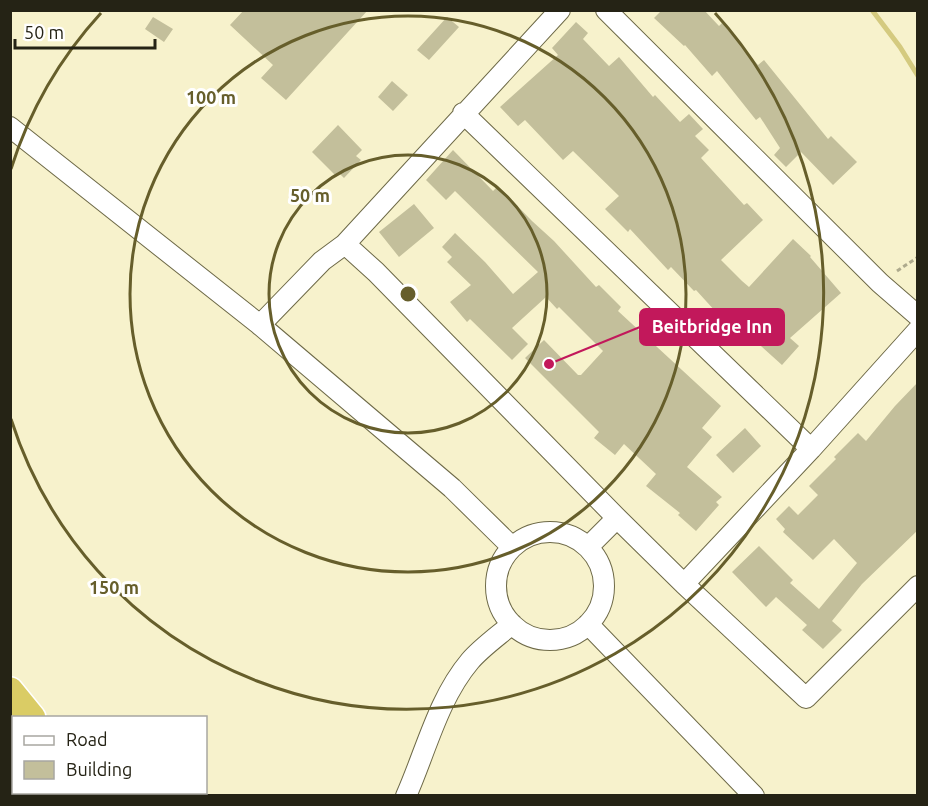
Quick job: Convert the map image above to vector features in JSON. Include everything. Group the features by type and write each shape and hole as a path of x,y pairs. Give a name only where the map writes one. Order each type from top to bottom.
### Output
{"highway":[{"path":"10,691 31,716"}],"street":[{"path":"260,325 322,261 345,244 560,10"},
{"path":"606,10 880,283 918,316"},
{"path":"463,114 811,449"},
{"path":"10,127 260,325 452,488 512,547"},
{"path":"345,244 376,272 684,584 806,698 918,586"},
{"path":"684,584 811,449 918,330"},
{"path":"588,547 617,518"},
{"path":"556,531 579,539 596,556 604,579 601,603 588,624 579,632 556,639 532,637 512,624 499,604 496,586 499,568 512,547 532,534 556,531"},
{"path":"406,795 435,721 457,680 470,661 512,624"},
{"path":"588,624 754,795"}],"path":[{"path":"880,283 918,257"}],"building":[{"path":"244,10 368,10 286,100 261,78 273,65 230,25"},
{"path":"662,10 704,10 719,26 722,23 758,65 764,60 828,139 831,136 857,162 833,185 801,152 786,167 774,155 780,148 760,117 756,120 717,71 712,76 685,45 654,18"},
{"path":"153,17 173,29 164,42 145,29"},
{"path":"447,17 459,27 429,60 417,50"},
{"path":"576,22 588,33 583,39 609,66 619,57 653,97 655,95 680,122 689,114 703,129 695,136 709,150 701,158 744,205 747,203 763,220 721,260 749,287 793,239 811,256 841,293 790,338 799,346 782,365 731,319 726,323 696,290 694,291 671,267 668,270 630,229 628,232 605,209 619,196 573,151 563,160 525,120 518,126 500,107 558,55 552,48"},
{"path":"392,81 408,95 393,111 378,97"},
{"path":"338,125 362,150 356,156 361,160 344,178 339,173 336,176 312,152"},
{"path":"453,150 493,191 498,186 554,241 596,287 599,285 621,307 618,311 721,406 702,428 712,437 687,467 722,497 716,502 719,505 696,531 678,515 680,513 646,486 656,474 624,444 615,455 594,438 599,432 525,358 544,340 578,375 581,375 603,351 559,307 557,309 546,297 512,328 528,344 512,360 470,319 467,322 450,302 471,285 447,262 452,257 442,247 455,233 513,294 538,272 455,191 446,200 426,180"},
{"path":"414,204 434,228 399,257 379,232"},
{"path":"918,382 918,530 862,584 832,621 842,630 823,649 802,630 807,625 776,597 766,607 732,572 759,546 793,580 790,583 819,609 857,563 834,539 813,560 783,532 785,529 776,519 789,506 798,515 818,495 809,486 836,459 834,457 858,433 866,441"},
{"path":"745,428 761,446 733,473 716,455"}],"waterway":[{"path":"872,10 900,47 918,76"}],"place":[{"name":"Beitbridge Inn","path":"549,364"}]}
